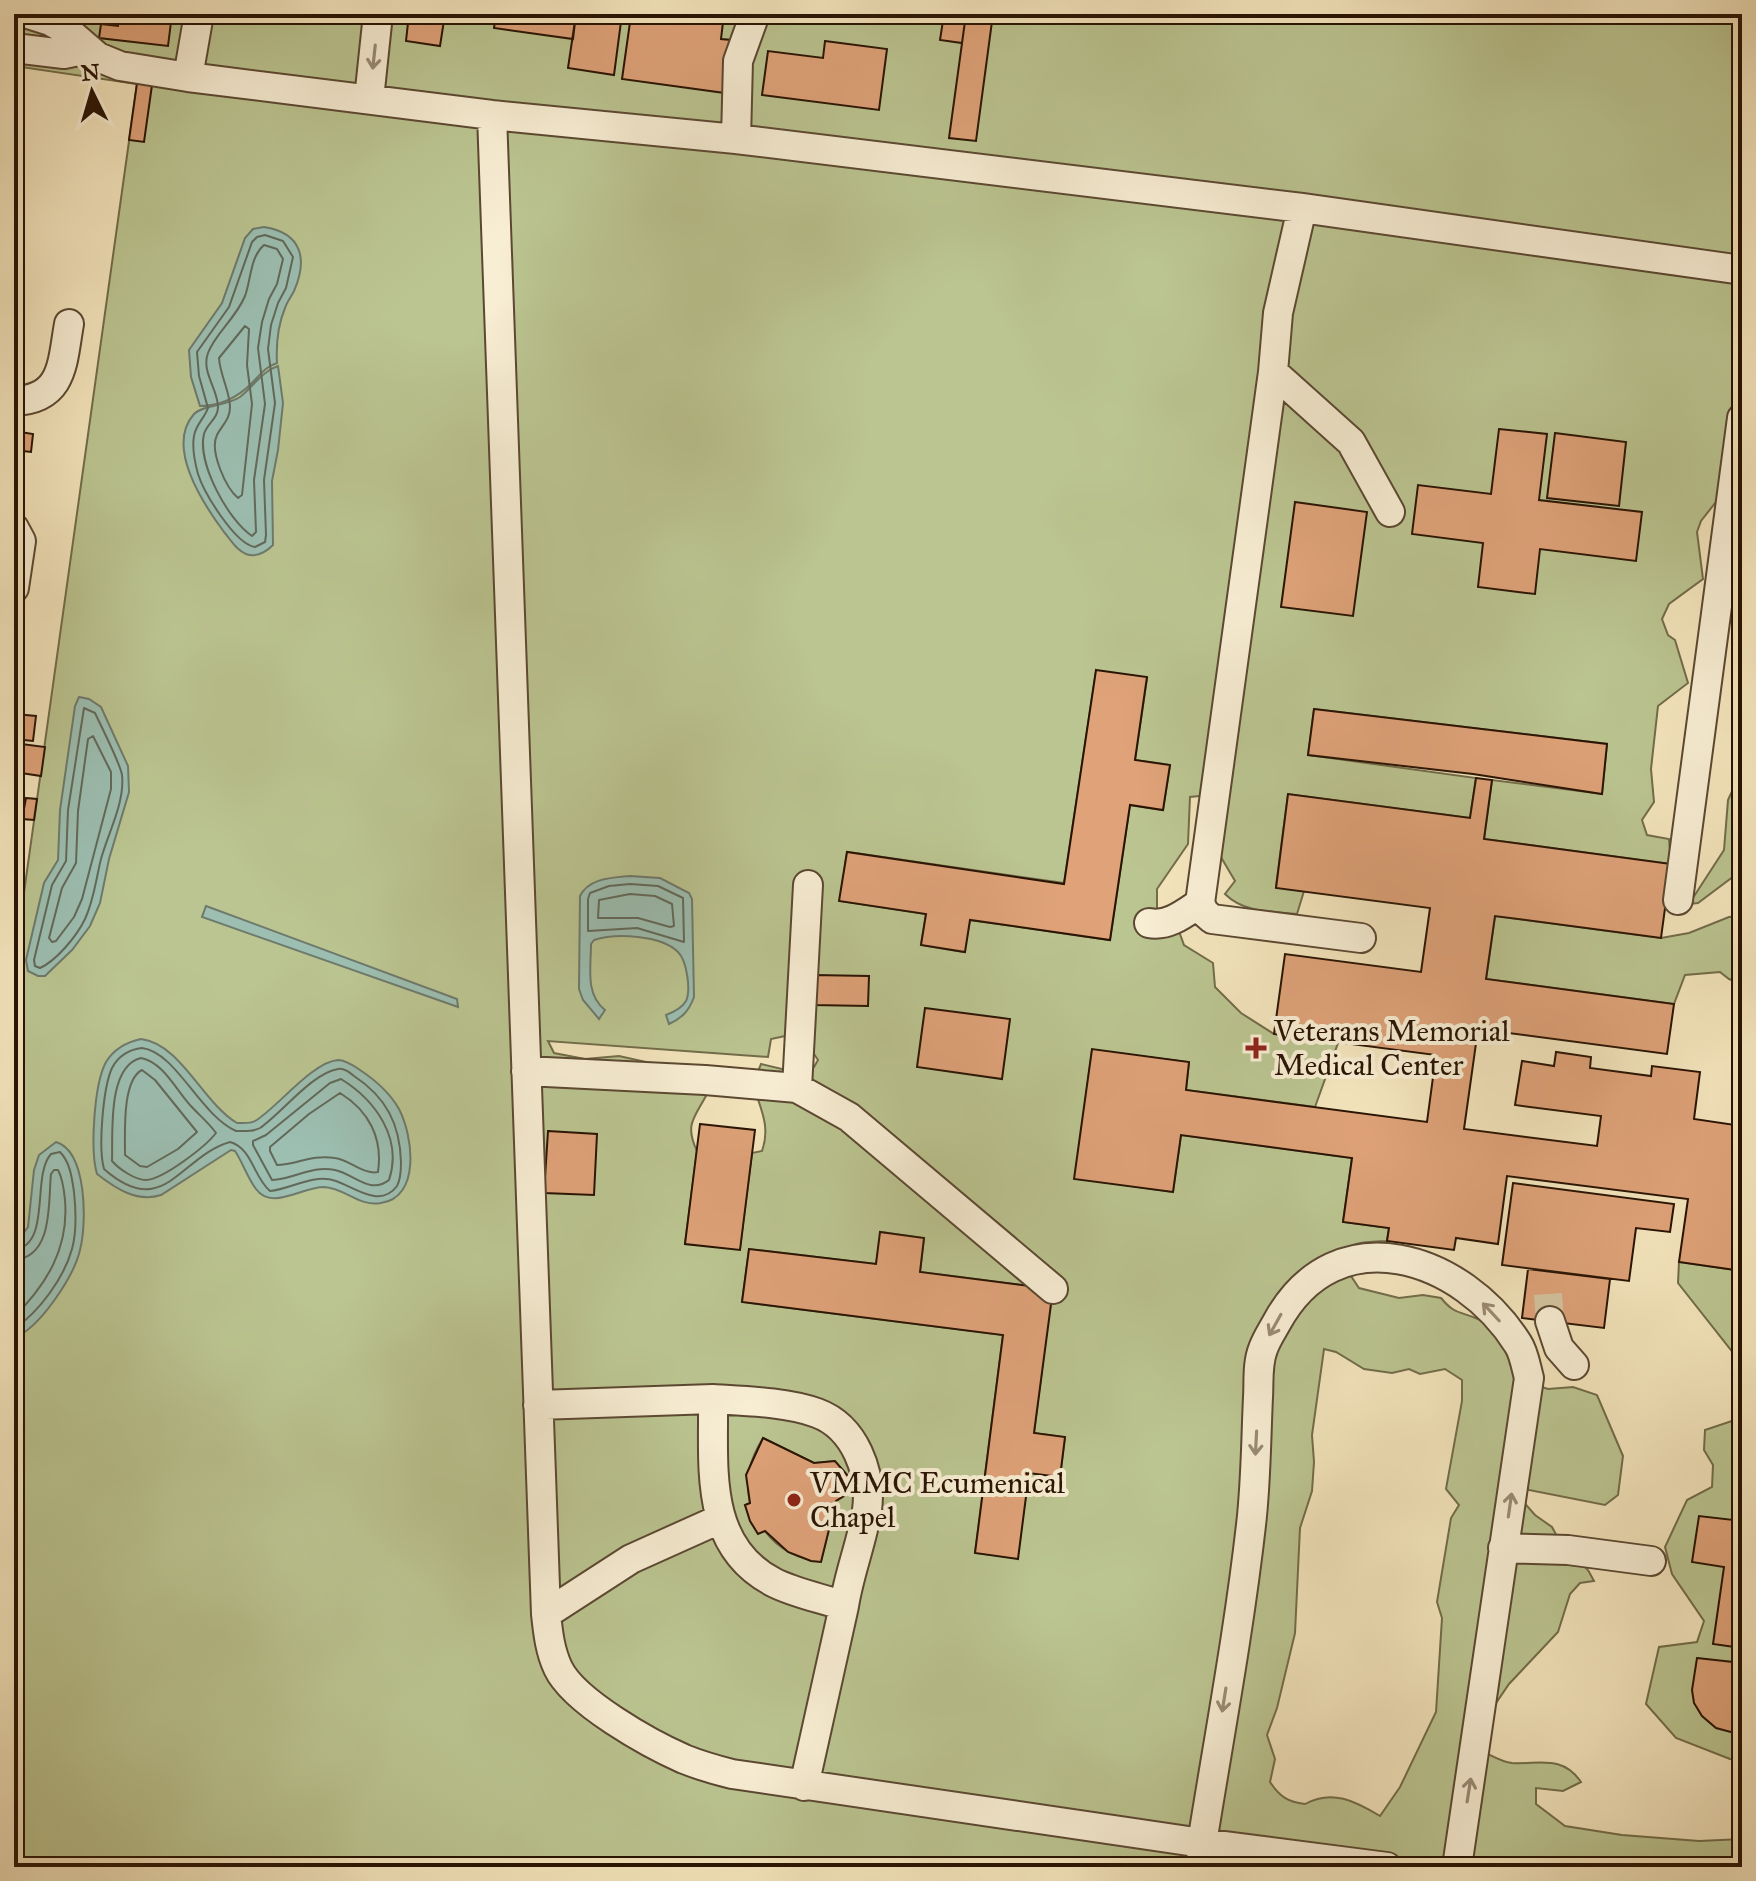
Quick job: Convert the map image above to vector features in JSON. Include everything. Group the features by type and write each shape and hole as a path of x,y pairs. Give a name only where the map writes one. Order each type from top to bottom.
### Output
{"lane":[{"path":"28,14 50,21 69,32 98,57 120,66 188,77 492,115 736,139 1302,208 1742,270"},
{"path":"188,77 199,14"},
{"path":"369,99 378,14"},
{"path":"736,139 738,61 755,14"},
{"path":"14,48 64,54 88,49"},
{"path":"492,115 546,1614 550,1647 559,1671 575,1692 656,1745 686,1760 732,1774 1202,1855 1387,1867"},
{"path":"1302,208 1278,313 1273,372 1200,903 1212,919 1361,938"},
{"path":"14,401 41,395 53,387 60,377 69,324"},
{"path":"1273,372 1351,442 1390,512"},
{"path":"1678,900 1742,418"},
{"path":"14,528 21,541 14,588"},
{"path":"797,1088 808,885"},
{"path":"1149,923 1157,925 1175,919 1200,903"},
{"path":"526,1071 797,1088 849,1117 1053,1289"},
{"path":"1202,1855 1252,1523 1263,1349 1301,1286 1325,1271 1352,1261 1390,1258 1409,1261 1444,1275 1482,1302 1520,1346 1529,1378 1457,1867"},
{"path":"1550,1321 1559,1348 1574,1365"},
{"path":"538,1405 713,1399 753,1401 818,1413 852,1442 864,1464 869,1485 867,1510 804,1786"},
{"path":"713,1399 714,1469 720,1519 734,1549 775,1583 844,1606"},
{"path":"546,1614 631,1559 720,1519"},
{"path":"1503,1548 1568,1550 1651,1561"}],"green space":[{"path":"14,14 1742,14 1742,489 1719,498 1701,521 1697,532 1703,579 1669,604 1662,619 1668,635 1675,640 1688,683 1658,706 1651,769 1654,802 1642,820 1647,835 1669,839 1671,864 1484,839 1492,780 1602,794 1607,744 1314,709 1308,755 1476,778 1470,818 1288,794 1276,887 1304,891 1297,914 1249,908 1225,894 1235,881 1218,852 1222,829 1220,816 1209,795 1190,797 1188,844 1157,889 1157,912 1180,934 1184,945 1213,963 1215,987 1241,1013 1274,1034 1338,1043 1315,1107 1186,1090 1189,1062 1092,1050 1075,1178 1173,1192 1181,1135 1352,1158 1343,1222 1389,1228 1387,1241 1354,1245 1339,1258 1359,1288 1399,1298 1423,1295 1441,1298 1454,1310 1486,1323 1500,1336 1511,1353 1520,1380 1548,1389 1573,1387 1597,1395 1623,1456 1618,1495 1605,1505 1524,1489 1521,1499 1535,1515 1552,1527 1560,1542 1588,1570 1594,1581 1580,1583 1570,1594 1558,1632 1509,1684 1490,1712 1488,1754 1512,1763 1558,1764 1574,1773 1581,1782 1563,1791 1536,1788 1536,1804 1565,1826 1622,1835 1699,1841 1742,1839 1742,1867 14,1867 14,964 137,84 14,66","holes":["1096,671 1147,678 1135,760 1170,765 1163,810 1130,805 1110,940 970,920 964,952 921,945 926,914 840,901 847,852 1064,883","785,1036 808,1045 818,1060 814,1067 786,1070 761,1064 753,1084 764,1117 764,1142 762,1151 752,1153 740,1248 685,1243 697,1151 691,1127 707,1094 686,1071 619,1056 585,1059 554,1053 548,1041 768,1057 771,1039","881,1232 924,1238 920,1272 1052,1289 1034,1433 1065,1437 1060,1477 1029,1473 1017,1558 975,1553 1003,1335 742,1302 749,1249 876,1264","1324,1349 1336,1352 1364,1369 1392,1373 1409,1369 1420,1374 1445,1369 1462,1380 1462,1401 1446,1489 1459,1505 1451,1518 1437,1602 1442,1618 1436,1712 1400,1787 1380,1816 1334,1797 1305,1804 1294,1802 1281,1795 1270,1782 1275,1759 1267,1735 1277,1708 1295,1633 1300,1528 1312,1491 1312,1435","763,1438 814,1463 834,1461 848,1476 849,1493 836,1501 821,1561 797,1556 776,1543 765,1531 758,1533 745,1505 750,1503 748,1478 754,1454"]},
{"path":"1742,760 1742,870 1698,903 1689,904 1724,850 1728,800 1740,774 1739,763"},
{"path":"1495,916 1661,938 1689,933 1729,917 1742,916 1742,984 1720,972 1685,975 1674,1004 1486,979"},
{"path":"1679,1262 1742,1271 1742,1364 1678,1283"},
{"path":"1742,1404 1742,1761 1676,1738 1646,1704 1659,1647 1697,1642 1704,1621 1672,1574 1665,1547 1687,1500 1712,1487 1713,1465 1704,1450 1705,1430 1735,1420"}],"water":[{"path":"264,227 287,235 294,241 301,258 298,279 281,321 277,363 234,397 215,405 200,406 191,377 189,350 222,303 245,238 253,229"},
{"path":"278,366 283,403 272,481 273,545 261,554 250,555 242,552 224,532 198,492 185,459 186,427 198,411 240,397 262,375"},
{"path":"79,697 101,707 128,766 129,792 109,859 100,903 90,926 72,950 45,976 38,976 28,971 26,960 44,883 58,860 60,810 75,706"},
{"path":"630,876 660,878 689,893 692,899 694,997 684,1014 669,1024 666,1015 678,1010 684,1003 688,983 681,956 661,942 626,936 594,940 591,944 592,988 605,1010 599,1019 583,1000 579,989 580,896 595,882"},
{"path":"206,906 457,999 458,1007 202,917"},
{"path":"141,1039 168,1051 224,1114 237,1123 255,1121 306,1077 328,1063 341,1060 353,1065 387,1092 404,1121 410,1164 403,1190 394,1198 373,1204 324,1187 270,1198 256,1189 235,1151 231,1150 161,1195 135,1196 119,1189 97,1174 94,1150 96,1101 102,1072 109,1057 121,1047"},
{"path":"56,1142 66,1148 79,1173 84,1206 80,1250 71,1273 45,1313 14,1338 14,1245 28,1227 34,1170 39,1155"}],"building":[{"path":"119,14 172,14 168,46 99,38 101,24 118,26"},
{"path":"409,14 445,14 440,46 406,41"},
{"path":"496,14 576,14 573,39 494,28"},
{"path":"576,14 622,14 614,75 568,68"},
{"path":"647,14 724,14 721,39 732,40 725,93 622,79 631,15 647,17"},
{"path":"944,14 966,14 962,43 940,40"},
{"path":"966,14 993,14 976,141 949,138"},
{"path":"825,41 887,49 879,110 762,95 768,51 823,58"},
{"path":"137,83 152,85 144,142 129,140"},
{"path":"1499,429 1547,434 1539,500 1642,512 1636,561 1540,549 1535,594 1478,587 1483,543 1412,534 1418,485 1491,494"},
{"path":"14,431 33,434 31,452 14,450"},
{"path":"1555,433 1626,442 1619,506 1547,498"},
{"path":"1295,502 1367,512 1353,616 1281,607"},
{"path":"1096,670 1147,677 1135,760 1170,765 1163,810 1130,805 1110,940 970,920 965,952 921,945 926,914 839,901 847,852 1064,884"},
{"path":"1314,709 1607,744 1602,794 1473,774 1308,755"},
{"path":"15,714 36,716 33,741 14,739"},
{"path":"14,743 45,747 41,776 14,772"},
{"path":"1476,778 1492,780 1484,839 1671,864 1661,938 1495,916 1486,979 1674,1004 1667,1054 1478,1029 1464,1129 1597,1146 1601,1116 1515,1105 1522,1061 1554,1066 1556,1052 1591,1057 1590,1068 1651,1076 1652,1066 1700,1072 1694,1119 1742,1126 1742,1271 1679,1262 1688,1199 1507,1176 1498,1244 1456,1238 1454,1250 1387,1241 1389,1228 1343,1222 1352,1158 1181,1135 1173,1192 1074,1179 1092,1049 1189,1062 1186,1090 1427,1122 1436,1055 1274,1034 1285,954 1421,972 1430,908 1276,888 1288,794 1470,818"},
{"path":"26,798 37,799 34,820 22,819"},
{"path":"814,975 869,976 868,1006 813,1005"},
{"path":"925,1008 1010,1019 1002,1079 917,1067"},
{"path":"700,1124 755,1130 740,1250 685,1244"},
{"path":"548,1131 597,1134 594,1195 544,1193"},
{"path":"1513,1183 1674,1204 1670,1232 1636,1228 1629,1281 1502,1265"},
{"path":"880,1232 924,1238 920,1272 1053,1289 1034,1433 1065,1437 1060,1477 1029,1473 1018,1559 975,1553 1003,1335 742,1302 749,1249 876,1264"},
{"path":"1528,1269 1610,1279 1604,1328 1522,1318"},
{"name":"VMMC Ecumenical Chapel","path":"763,1438 814,1463 835,1461 848,1476 849,1493 836,1501 821,1562 788,1552 765,1531 758,1534 750,1521 745,1505 750,1503 746,1475"},
{"path":"1742,1453 1742,1648 1713,1644 1724,1567 1692,1562 1699,1516 1733,1520"},
{"path":"1697,1658 1742,1663 1742,1735 1716,1728 1702,1716 1694,1703 1692,1690"}],"tunnel":[{"path":"1548,1294 1550,1321"}],"place":[{"name":"Veterans Memorial Medical Center","path":"1256,1048"},
{"name":"VMMC Ecumenical Chapel","path":"794,1500"}]}
